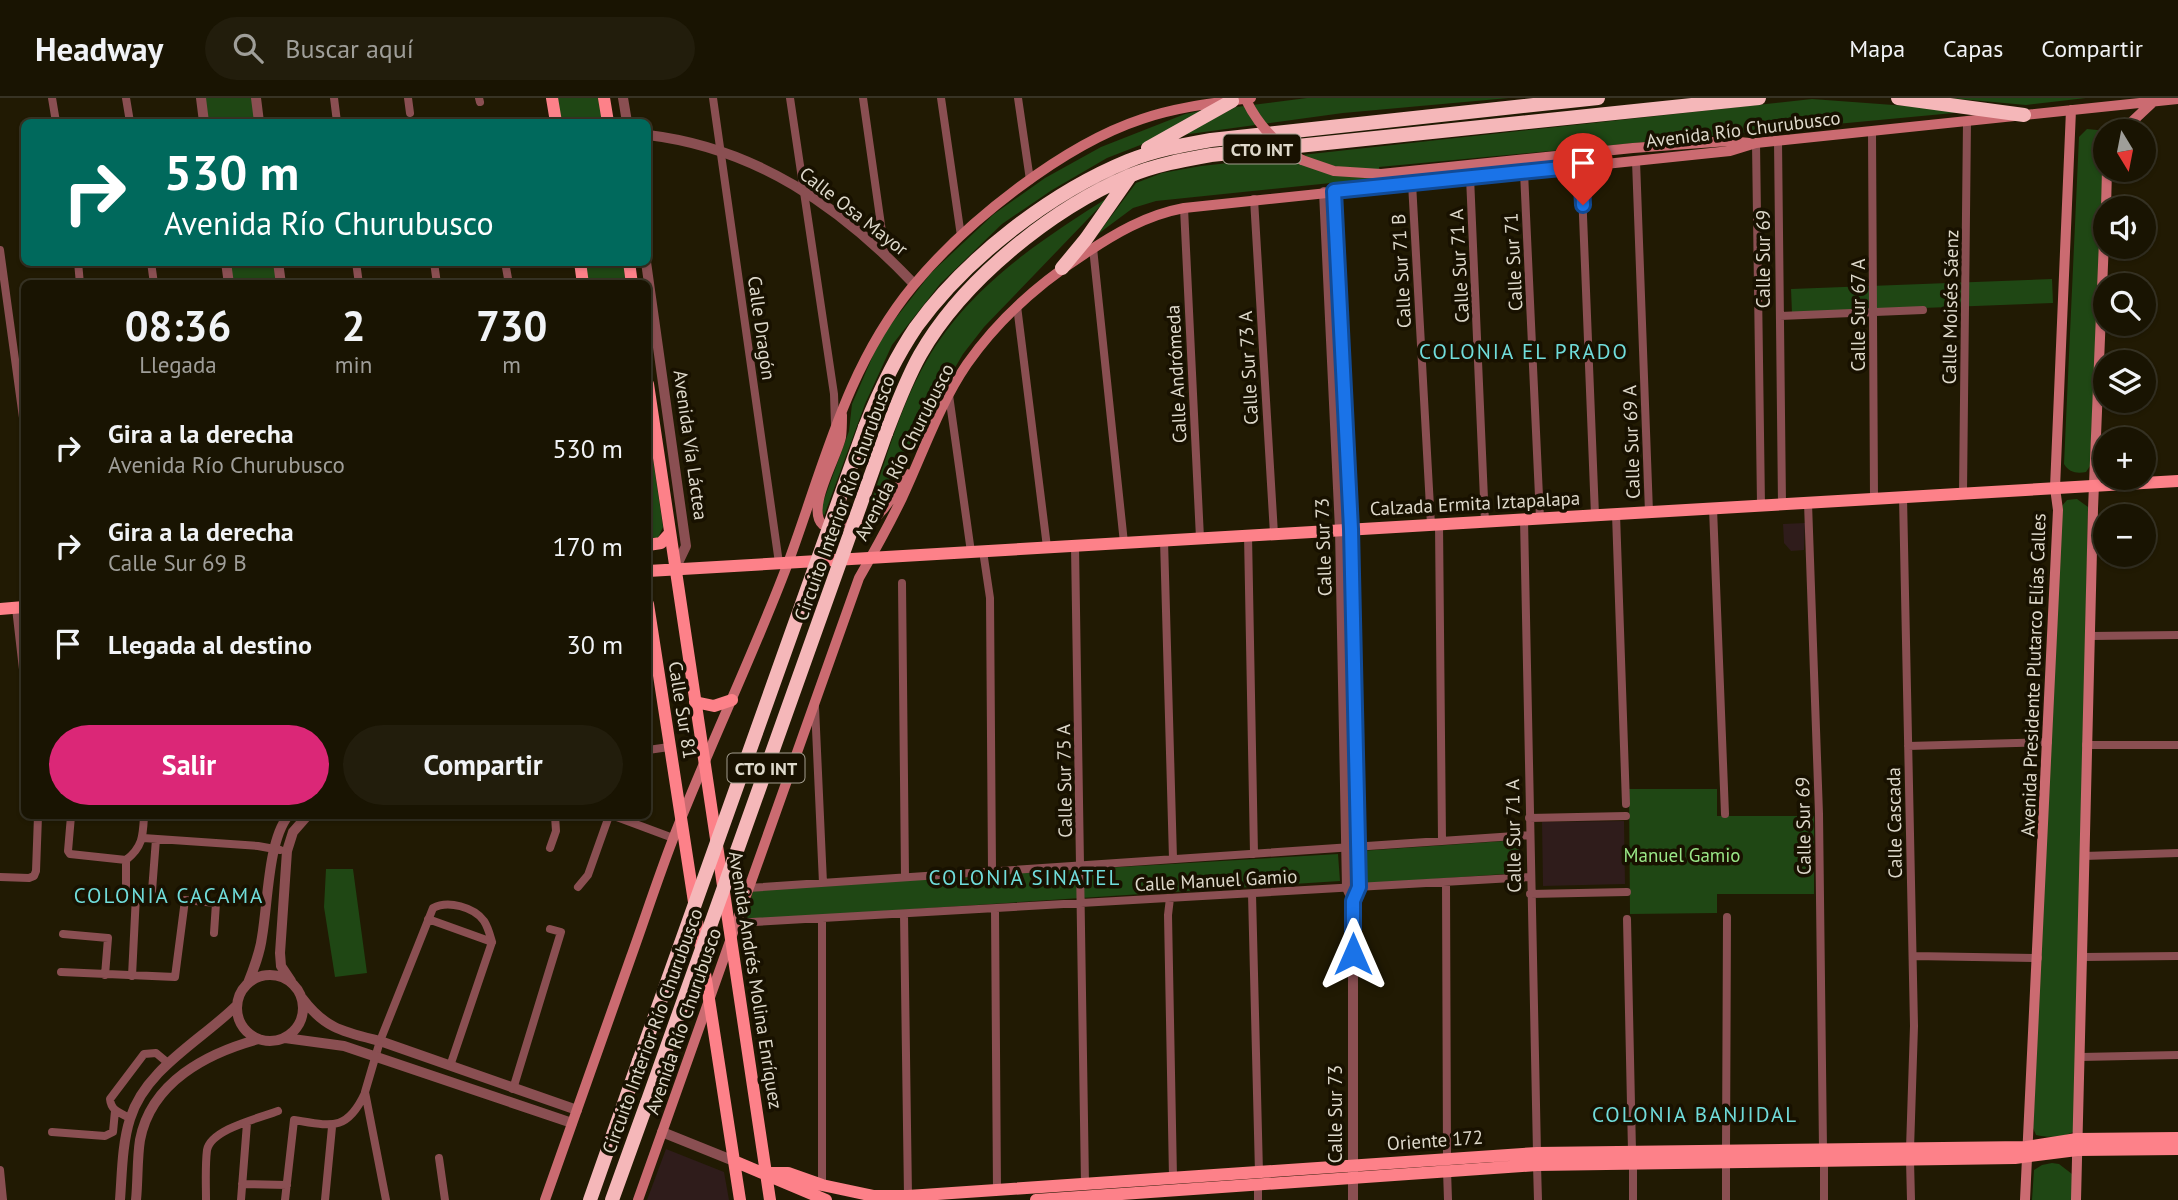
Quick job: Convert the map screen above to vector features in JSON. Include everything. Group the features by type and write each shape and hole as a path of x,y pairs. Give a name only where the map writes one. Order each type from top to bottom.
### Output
{"highway":[{"name":"Circuito Interior Río Churubusco","path":"612,1200 902,392 920,354 984,275 1047,223 1130,168 1167,148 1222,138 1559,100 1598,98"},
{"name":"Circuito Interior Río Churubusco","path":"590,1200 865,427 903,348 926,314 952,285 1000,241 1041,210 1088,180 1130,168 1211,155 1759,98"},
{"path":"1898,98 2024,115"},
{"path":"1062,268 1086,239 1130,168 1238,99"}],"main road":[{"path":"552,98 556,119"},
{"path":"604,98 608,119"},
{"name":"CTO INT","path":"545,1200 673,838 732,700 842,406 876,337 914,284 961,236 1064,156 1107,132 1146,117 1200,102 1251,98"},
{"path":"1238,99 1281,146 1311,164 1346,173 1381,174 1728,141 1756,143"},
{"name":"Avenida Río Churubusco","path":"638,1200 855,588 902,497 948,394 977,350 1017,306 1062,268 1130,226 1184,208 1730,151 1756,143 2178,99"},
{"path":"2135,119 2153,102"},
{"name":"Avenida Presidente Plutarco Elías Calles","path":"2025,1200 2058,510 2055,488 2071,110"},
{"path":"2096,427 2103,259"},
{"name":"Avenida Vía Láctea","path":"651,404 675,569"},
{"path":"842,406 841,436 816,509 816,515 823,525 870,522 919,457"},
{"name":"Calzada Ermita Iztapalapa","path":"2156,482 2178,481"},
{"name":"Calzada Ermita Iztapalapa","path":"651,571 2093,486"},
{"path":"2076,1200 2094,490"},
{"path":"651,545 662,544 670,533"},
{"name":"Calle Sur 81","path":"675,569 705,766"},
{"path":"0,609 20,607"},
{"name":"Calle Sur 81","path":"651,624 681,821"},
{"path":"695,702 714,706 732,700"},
{"name":"Avenida Andrés Molina Enríquez","path":"705,766 770,1200"},
{"path":"681,821 740,1200"},
{"path":"2077,1145 2178,1138"},
{"path":"2077,1145 2178,1149"},
{"name":"Oriente 172","path":"766,1173 788,1173 848,1192 874,1196 997,1191 1085,1193 1174,1190 1259,1179 1537,1159 2026,1152 2077,1145"},
{"path":"734,1161 826,1200"},
{"name":"Oriente 172","path":"1036,1200 1085,1193"}],"street":[{"path":"52,98 56,119"},
{"path":"126,98 130,119"},
{"path":"201,98 204,119"},
{"path":"256,98 259,119"},
{"path":"334,98 337,119"},
{"path":"408,98 410,113"},
{"path":"623,98 626,119"},
{"name":"Calle Dragón","path":"713,98 783,563"},
{"path":"790,98 834,394 835,425"},
{"path":"863,98 885,253"},
{"path":"941,98 961,236"},
{"path":"1018,98 1030,180"},
{"name":"Calle Moisés Sáenz","path":"1963,493 1967,121"},
{"name":"Calle Sur 67 A","path":"1872,131 1874,499"},
{"name":"Calle Osa Mayor","path":"651,136 720,151 770,170 804,190 885,253 914,284"},
{"name":"Calle Sur 69","path":"1778,141 1782,504"},
{"name":"Calle Sur 69","path":"1756,143 1761,505"},
{"name":"Calle Sur 69 A","path":"1636,161 1649,512"},
{"path":"1581,166 1595,515"},
{"name":"Calle Sur 71","path":"1524,172 1540,518"},
{"name":"Calle Sur 71 A","path":"1470,177 1485,522"},
{"name":"Calle Sur 71 B","path":"1412,183 1435,524 1442,841"},
{"name":"Calle Sur 73","path":"1329,192 1346,530 1359,887 1353,901 1353,1200"},
{"name":"Calle Sur 73 A","path":"1254,199 1273,534"},
{"name":"Calle Andrómeda","path":"1184,208 1200,538"},
{"path":"1093,248 1124,543"},
{"path":"0,250 21,403"},
{"name":"Avenida Vía Láctea","path":"651,298 686,546 675,569"},
{"path":"1017,306 1047,547"},
{"path":"1780,316 1923,310"},
{"path":"948,394 977,551 990,598 992,871"},
{"name":"Calle Cascada","path":"1903,497 1914,1026 1911,1200"},
{"name":"Calle Sur 69","path":"1808,503 1819,814 1824,1200"},
{"path":"1713,508 1725,814"},
{"path":"1616,514 1626,804"},
{"name":"Calle Sur 71 A","path":"1524,519 1538,1200"},
{"name":"Calle Sur 73","path":"1346,530 1346,848 1347,888 1353,901"},
{"path":"1248,536 1254,854"},
{"path":"1164,540 1173,859"},
{"name":"Calle Sur 75 A","path":"1075,546 1085,1193"},
{"path":"902,583 905,877"},
{"path":"20,607 21,625"},
{"path":"2091,636 2178,635"},
{"path":"815,706 823,883"},
{"path":"1908,746 2048,742"},
{"path":"2086,745 2178,745"},
{"path":"651,750 669,747"},
{"path":"1529,818 1626,816"},
{"path":"0,877 34,876 37,819"},
{"path":"71,819 70,854 127,860"},
{"path":"144,819 143,838 135,853 127,860 126,891 131,895 146,895 152,891 156,839"},
{"path":"248,984 262,938 274,849 285,819"},
{"path":"304,819 293,832 287,851 281,966 302,998 324,1023 577,1110"},
{"path":"550,848 556,831 555,819"},
{"path":"578,887 588,875 611,819"},
{"path":"620,819 673,838"},
{"name":"Calle Manuel Gamio","path":"748,888 1530,835"},
{"path":"143,838 258,846 287,851"},
{"path":"2084,856 2178,853"},
{"name":"Calle Manuel Gamio","path":"736,923 1530,877"},
{"path":"1446,882 1448,1200"},
{"path":"1530,894 1627,892"},
{"path":"1252,894 1258,1200"},
{"path":"132,976 136,895"},
{"path":"1170,898 1168,915 1174,1190"},
{"path":"61,972 172,978 177,974 184,902 188,900 216,903 214,933"},
{"path":"285,1200 294,1120 332,1127 352,1116 365,1092 380,1041 428,919 433,908 441,904 454,905 482,918 492,942 450,1066"},
{"path":"995,909 997,1191"},
{"path":"904,914 908,1196"},
{"path":"1726,1200 1727,917"},
{"path":"428,919 492,942"},
{"path":"822,919 822,1185"},
{"path":"1627,919 1633,1200"},
{"path":"513,1089 561,932 550,929"},
{"path":"64,934 106,937 106,975"},
{"path":"1913,956 2038,958"},
{"path":"2082,957 2178,956"},
{"path":"259,1040 242,1026 237,1005 240,994 256,978 276,975 293,984"},
{"path":"285,1038 301,1021 302,998"},
{"path":"120,1200 130,1118 142,1093 168,1063 237,1005"},
{"path":"136,1200 140,1141 145,1120 164,1090 178,1076 207,1059 234,1046 259,1040 285,1038 344,1046 572,1123"},
{"path":"130,1118 115,1111 110,1105 110,1098 144,1054 156,1053 168,1063"},
{"path":"2080,1056 2178,1055"},
{"path":"365,1092 386,1200"},
{"path":"52,1132 106,1136 113,1132 115,1111"},
{"path":"206,1200 207,1147 212,1138 278,1111"},
{"path":"241,1200 247,1123"},
{"path":"325,1200 332,1127"},
{"path":"662,1132 734,1161"},
{"path":"439,1158 445,1200"},
{"path":"0,1170 4,1200"},
{"path":"242,1184 286,1185"}],"shaded area":[{"path":"1805,523 1804,550 1791,551 1784,543 1783,524"},
{"path":"1624,821 1625,884 1543,886 1542,822"},
{"path":"666,1149 724,1172 729,1200 647,1200"}],"green space":[{"path":"203,98 252,98 255,119 206,119"},
{"path":"557,98 599,98 602,119 560,119"},
{"path":"1307,98 1509,98 1343,113 1182,135 1236,107"},
{"path":"1949,98 2086,98 2026,105"},
{"path":"1812,99 1975,111 1379,167 1380,178 1156,201 1133,208 1098,234 1136,183 1162,173 1201,166"},
{"path":"1205,110 1143,144 1107,158 1052,190 1002,224 940,284 892,345 865,404 824,516 821,508 849,431 852,404 881,337 931,273 994,214 1045,178 1101,147 1185,114"},
{"path":"2087,129 2093,130 2093,182 2103,182 2102,196 2093,196 2093,259 2099,259 2099,273 2093,273 2093,336 2096,336 2095,350 2093,350 2090,466 2086,472 2079,473 2071,471 2064,464 2079,137"},
{"path":"1109,197 984,327 963,354 865,521 908,399 927,360 944,334 963,310 1007,268"},
{"path":"229,266 274,266 277,280 231,280"},
{"path":"583,266 623,266 626,280 586,280"},
{"path":"2052,279 2053,303 1792,313 1791,289"},
{"path":"651,445 663,527 657,540 651,541"},
{"path":"2077,499 2088,507 2076,1130 2067,1135 2051,1137 2036,1135 2033,1128 2061,507 2067,500"},
{"name":"Manuel Gamio","path":"1629,789 1717,789 1717,816 1814,816 1814,894 1717,894 1717,913 1630,914"},
{"path":"1519,840 1519,873 1362,884 1361,851"},
{"path":"1338,854 1340,881 747,920 753,889"},
{"path":"326,869 353,869 367,973 335,977 324,907"},
{"path":"2052,1163 2059,1164 2072,1174 2073,1200 2032,1200 2034,1170"}],"district":[{"name":"COLONIA EL PRADO","path":"1524,351"},
{"name":"COLONIA SINATEL","path":"1025,877"},
{"name":"COLONIA CACAMA","path":"169,895"},
{"name":"COLONIA BANJIDAL","path":"1695,1114"}],"route":[{"path":"1353,954 1353,901 1359,887 1351,529 1334,191 1581,166 1583,205"}]}
